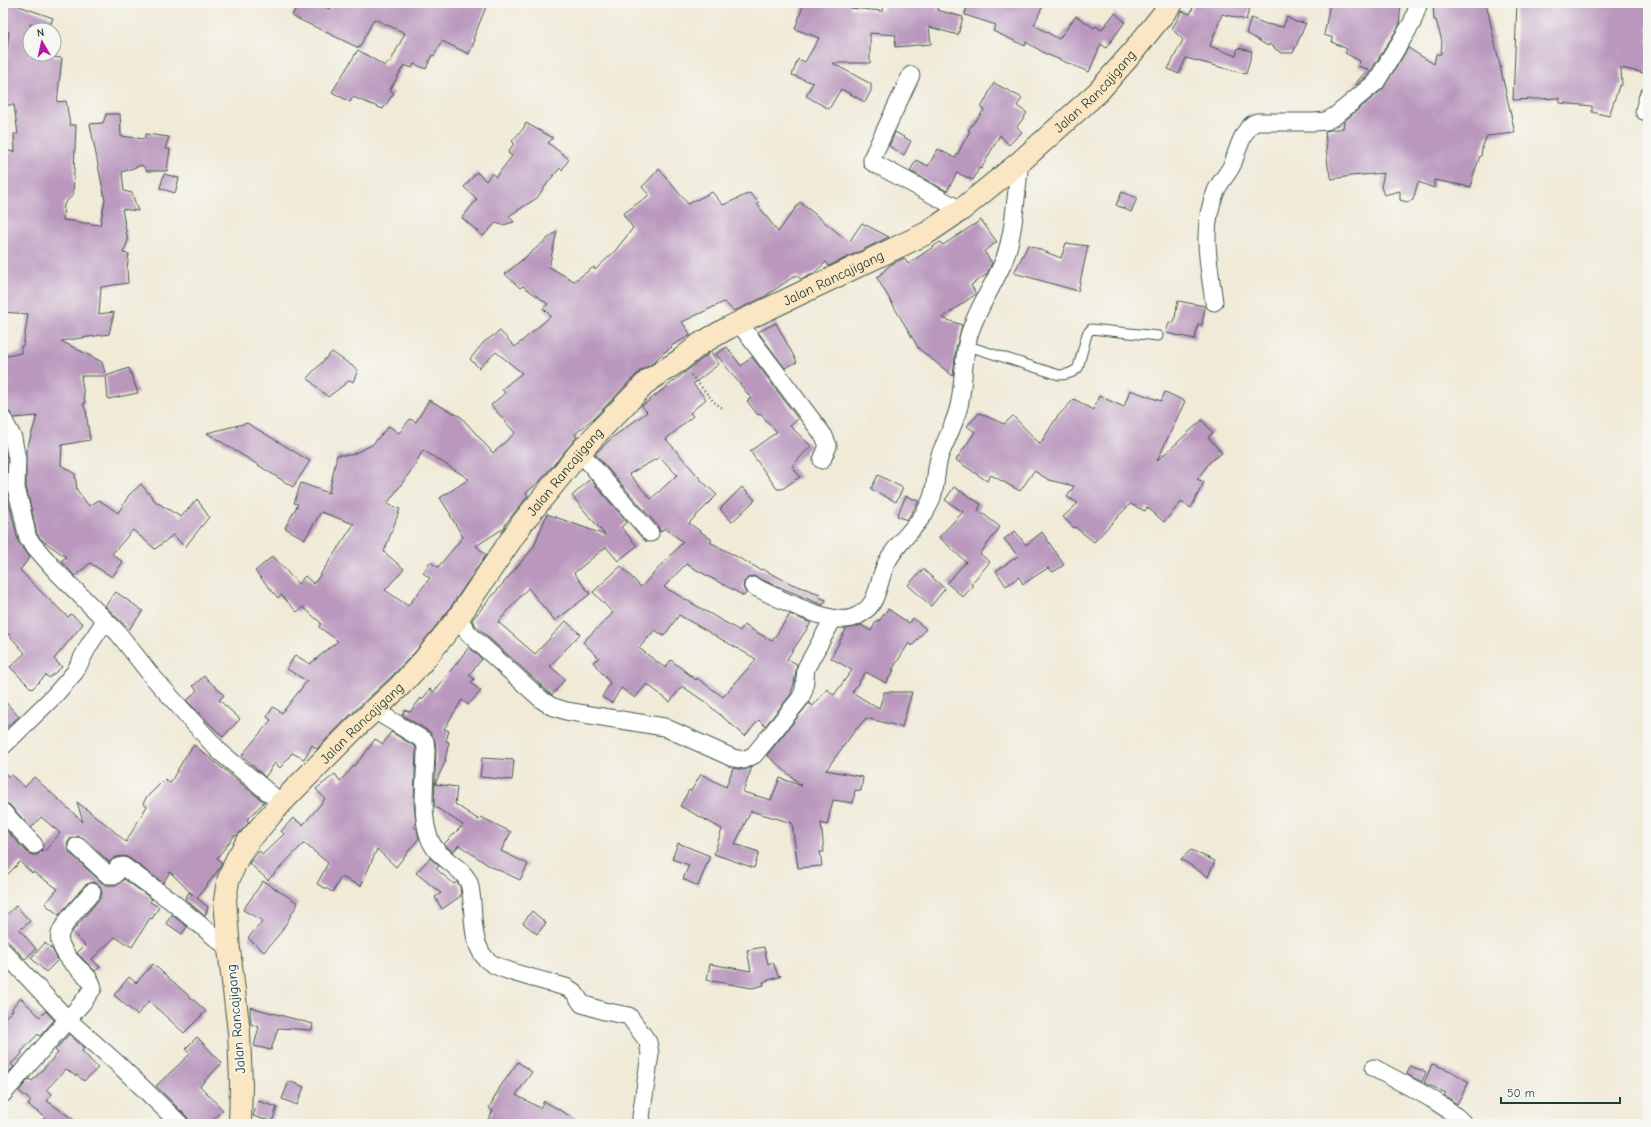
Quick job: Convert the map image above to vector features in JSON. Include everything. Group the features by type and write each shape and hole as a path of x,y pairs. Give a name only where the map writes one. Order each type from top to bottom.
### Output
{"main road":[{"name":"Jalan Rancajigang","path":"240,1124 241,1084 239,1032 225,900 228,881 237,859 246,844 281,803 399,687 424,660 458,618 523,522 580,452 650,380 679,361 700,344 739,323 927,232 961,210 1020,162 1098,92 1132,53 1172,3"}],"street":[{"path":"1214,302 1206,246 1207,221 1216,191 1231,167 1238,147 1251,125 1257,122 1321,122 1335,116 1376,82 1412,23 1419,3"},
{"path":"911,75 872,158 872,162 961,210"},
{"path":"753,586 822,616 833,619 844,620 854,618 873,603 888,560 920,519 931,500 940,457 960,402 971,331 1000,270 1007,251 1012,230 1020,162"},
{"path":"739,323 824,436 828,446 822,460"},
{"path":"3,419 13,438 17,459 16,488 28,539 56,570 118,633 151,675 219,751 281,803"},
{"path":"580,452 650,533"},
{"path":"458,618 469,634 542,700 552,706 566,711 664,727 733,758 744,760 754,756 800,699 803,693 806,668 833,619"},
{"path":"5,740 54,696 75,672 89,645 105,621"},
{"path":"374,710 425,741 425,818 431,845 438,853 463,874 468,882 479,950 485,959 499,968 568,988 574,992 579,1002 592,1008 626,1014 632,1019 648,1042 650,1054 641,1117 643,1124"},
{"path":"3,812 34,845"},
{"path":"77,846 108,875 115,875 118,867 122,866 170,900 229,949"},
{"path":"3,1094 83,1002 93,988 91,980 73,964 61,946 59,935 64,926 92,892"},
{"path":"3,951 67,1019 118,1064 180,1124"},
{"path":"1374,1068 1433,1101 1452,1113 1464,1124"}],"lane":[{"path":"968,346 1059,375 1065,375 1070,374 1081,364 1089,330 1095,329 1158,336"}],"path":[{"path":"679,361 714,402 724,409"}],"building":[{"path":"3,3 20,3 19,6 53,18 51,22 22,22 22,62 62,62 57,102 66,101 70,125 76,125 73,195 64,204 63,220 100,225 105,200 90,124 103,123 106,114 120,114 121,136 144,139 146,134 169,137 165,149 170,149 167,171 147,171 142,165 122,172 124,191 132,193 138,211 122,209 128,241 123,253 129,254 127,268 128,283 101,287 99,314 114,312 109,334 61,341 102,362 106,376 81,376 85,404 83,404 86,411 90,440 62,445 61,465 75,474 77,490 89,506 99,500 118,513 129,495 141,484 156,502 181,517 197,499 209,517 185,547 173,535 155,549 133,530 112,554 123,562 112,577 90,563 75,576 61,561 66,557 42,540 37,534 26,487 26,452 37,416 14,418 9,411 6,410 6,401 3,398 3,357 21,353 21,346 23,346 28,314 3,312 3,150 15,152 14,134 18,134 14,105 3,105 3,79 9,32 3,30"},
{"path":"298,3 303,3 314,8 317,3 330,9 332,3 475,3 486,7 473,39 475,40 469,54 442,41 434,56 432,55 426,69 414,64 412,68 404,65 390,90 394,93 383,109 353,97 350,102 332,92 358,50 385,66 388,62 390,63 405,33 374,19 359,48 292,16"},
{"path":"804,3 852,3 850,8 883,11 884,3 939,3 937,10 963,17 958,35 929,27 931,44 895,47 896,35 870,33 870,63 832,63 871,84 871,91 865,102 841,89 829,109 806,96 813,83 792,75 798,59 805,62 819,38 795,29"},
{"path":"968,3 1044,3 1034,25 1059,39 1076,16 1094,28 1096,26 1101,30 1115,13 1125,22 1106,48 1101,44 1089,72 1046,54 1026,42 1025,46 993,31 996,25 965,15"},
{"path":"1195,3 1241,3 1250,6 1246,20 1222,14 1210,46 1236,56 1238,48 1252,51 1246,74 1186,58 1179,74 1168,69 1183,40 1172,29 1182,11 1190,14"},
{"path":"1330,3 1401,3 1399,26 1368,75 1356,85 1355,84 1368,69 1358,66 1360,61 1345,53 1347,49 1332,42 1333,38 1324,35"},
{"path":"1433,3 1486,3 1515,133 1487,136 1472,179 1471,187 1434,180 1434,188 1418,182 1413,200 1407,202 1400,200 1400,191 1384,195 1381,187 1384,173 1332,179 1328,168 1325,131 1343,128 1344,121 1382,90 1408,48 1434,64 1436,54 1441,54 1442,41 1436,20 1434,20"},
{"path":"1517,3 1648,3 1648,74 1621,68 1622,85 1619,86 1609,116 1592,112 1592,106 1560,103 1560,98 1513,100"},
{"path":"1287,17 1295,22 1306,23 1293,53 1281,53 1269,44 1268,46 1246,33 1251,18 1266,24 1283,27"},
{"path":"994,83 1022,98 1017,106 1027,113 1017,127 1022,132 1009,145 1000,135 981,169 979,168 973,180 957,173 947,191 910,171 916,160 928,166 938,149 955,158 970,131 968,130 984,110 981,108"},
{"path":"526,123 553,138 548,143 569,159 562,170 560,168 537,198 509,216 514,222 503,225 496,223 483,236 462,218 477,199 464,187 477,172 486,181 492,173 496,177 512,156 508,153 514,143 512,141 523,129"},
{"path":"895,132 911,141 904,155 889,146"},
{"path":"659,169 688,204 712,192 723,205 750,193 759,203 757,204 778,232 800,202 849,242 862,223 889,237 829,266 826,262 813,274 801,279 796,275 764,297 734,311 724,302 682,322 691,335 671,346 672,347 653,363 640,371 594,418 575,434 577,437 539,482 526,493 528,496 506,523 504,528 476,546 486,555 448,611 415,652 317,749 312,745 304,759 292,753 280,768 275,763 265,777 242,755 271,720 267,717 273,707 282,713 307,681 287,669 295,655 310,664 338,641 319,627 321,623 303,607 297,612 281,595 278,598 255,571 273,556 298,584 305,576 314,584 354,524 321,512 305,539 285,528 298,504 294,503 301,483 329,493 337,455 351,455 372,445 389,426 399,433 410,419 416,422 429,400 461,417 493,453 515,433 491,405 505,393 502,389 522,373 496,352 479,368 470,359 484,342 500,331 515,347 551,316 543,308 548,304 523,286 520,288 505,274 557,231 549,267 574,281 594,267 595,270 615,251 633,228 623,214 649,195 642,187","holes":["423,450 469,479 440,498 463,537 438,567 430,562 423,573 430,578 408,606 385,590 404,569 384,552 400,509 387,504 413,468"]},
{"path":"164,174 179,178 175,193 160,188"},
{"path":"1122,192 1137,198 1131,212 1116,205"},
{"path":"981,220 997,242 984,251 992,263 987,274 971,285 976,294 942,318 962,325 956,349 953,376 919,349 877,278 890,265 904,258 908,264 940,242 943,245"},
{"path":"1066,243 1088,246 1078,291 1014,273 1028,245 1061,258"},
{"path":"1178,301 1205,306 1202,325 1198,324 1195,339 1166,333 1169,322 1174,323"},
{"path":"776,323 797,362 785,368 758,332"},
{"path":"727,347 741,366 752,357 798,419 790,426 811,446 792,466 800,477 782,489 777,489 750,451 777,432 760,414 758,415 747,401 751,398 716,354"},
{"path":"332,352 358,370 353,382 350,380 328,397 307,378"},
{"path":"711,352 719,364 693,384 706,399 690,413 693,416 666,439 703,482 717,495 689,523 712,540 710,542 761,570 762,569 792,584 820,594 819,597 826,600 823,605 753,576 744,582 743,587 746,593 744,596 686,564 664,587 740,631 744,625 772,641 790,614 811,623 787,659 797,664 791,694 765,726 759,720 745,736 705,702 682,686 670,702 647,684 635,698 621,688 612,703 602,697 610,683 593,662 599,658 583,642 613,613 593,592 621,566 641,587 683,542 665,528 660,532 658,526 595,454 613,437 647,412 642,406","holes":["660,457 677,475 651,499 629,474","679,615 756,659 723,697 697,678 696,680 671,660 665,668 639,648 655,630 664,636"]},
{"path":"129,368 138,393 108,399 106,376"},
{"path":"1130,390 1161,401 1165,392 1185,401 1157,461 1202,420 1213,433 1208,437 1222,453 1211,461 1197,479 1204,482 1191,508 1181,502 1164,522 1147,507 1145,511 1130,504 1094,542 1075,527 1074,528 1063,517 1078,503 1067,497 1074,486 1049,480 1034,471 1020,491 991,475 987,481 956,460 975,432 967,426 979,413 1004,424 1013,416 1040,444 1057,417 1074,399 1093,410 1099,396 1124,407"},
{"path":"247,423 310,461 293,487 207,433"},
{"path":"3,453 6,453 7,460 6,490 18,541 30,557 20,570 68,617 71,614 83,624 54,659 62,667 49,678 46,675 32,689 10,667 25,653 3,628"},
{"path":"878,475 903,488 896,502 871,489"},
{"path":"590,479 627,522 621,527 637,546 618,561 606,547 574,573 590,594 555,621 528,588 498,622 535,654 566,621 580,634 550,666 565,679 552,695 477,627 472,620 533,548 547,514 605,535 572,496"},
{"path":"742,487 755,500 732,522 720,509"},
{"path":"954,487 981,504 978,510 1000,527 980,554 990,562 971,584 973,586 963,597 947,583 966,562 939,537 963,512 945,500"},
{"path":"906,496 919,501 907,520 897,516"},
{"path":"1015,531 1026,545 1042,532 1064,565 1053,572 1048,568 1023,584 1019,577 1006,586 996,571 1018,556 1004,539"},
{"path":"923,569 945,589 931,606 908,585"},
{"path":"116,592 143,611 129,629 105,606"},
{"path":"888,609 909,623 913,618 926,629 912,646 909,643 892,670 894,670 886,683 866,672 852,692 879,709 884,692 912,692 902,727 866,718 826,770 863,777 861,791 855,790 853,803 833,800 827,825 821,823 824,852 820,852 822,866 798,868 792,823 751,811 735,844 759,852 754,868 714,854 722,829 680,806 689,790 691,791 701,774 726,787 733,768 743,770 752,767 743,792 771,800 780,778 802,786 767,755 809,703 813,706 827,689 834,695 852,670 831,658 846,629 861,625 871,631 877,620 879,621"},
{"path":"469,647 482,659 469,675 474,679 471,683 481,691 468,705 462,700 444,729 449,731 446,741 449,742 446,760 435,784 457,787 455,804 479,820 481,817 511,832 501,851 528,864 520,880 488,865 459,845 453,852 444,844 463,825 434,806 435,740 430,732 402,715 405,710 410,712 430,689 434,692"},
{"path":"204,676 224,695 219,700 240,719 223,737 187,701 197,690 193,686"},
{"path":"3,699 19,717 3,730"},
{"path":"391,732 416,747 414,803 416,824 414,827 417,829 419,838 396,867 377,849 361,886 341,877 333,892 317,884 328,863 304,843 268,880 249,863 259,851 263,854 284,834 281,831 293,818 303,825 325,799 316,789 335,774 340,781 364,755 375,739 383,744"},
{"path":"194,745 264,802 247,820 249,822 237,836 235,835 217,858 222,863 219,869 197,898 208,907 205,916 185,899 189,892 193,895 170,872 163,883 125,856 116,857 109,862 84,838 79,836 70,839 67,844 70,853 101,882 107,885 115,885 124,879 152,899 150,902 159,907 152,919 150,918 132,947 115,937 92,959 100,967 95,971 77,953 85,945 72,932 100,898 102,893 99,885 93,882 85,885 59,915 45,904 58,889 33,872 32,873 20,862 3,879 3,827 27,852 32,855 37,855 42,850 44,852 60,833 41,817 31,828 10,805 3,802 3,772 9,777 11,775 25,787 34,777 83,822 77,802 126,842 147,806 143,804 146,798 165,779 170,783 185,757"},
{"path":"482,758 514,760 512,780 480,777"},
{"path":"678,843 710,856 698,886 683,879 689,865 672,859"},
{"path":"1191,850 1215,861 1208,877 1181,859"},
{"path":"430,858 439,866 436,869 454,884 457,882 460,886 461,896 442,909 435,897 441,893 416,873"},
{"path":"263,881 298,903 281,932 264,952 248,938 263,921 243,910"},
{"path":"16,906 30,921 20,930 36,949 25,959 3,936 3,918"},
{"path":"532,911 546,923 537,934 523,923"},
{"path":"172,915 187,927 182,934 166,923"},
{"path":"45,943 52,949 58,960 46,972 31,958"},
{"path":"764,947 768,964 773,962 778,975 781,976 763,982 764,985 752,988 707,980 710,964 751,971 747,950"},
{"path":"153,964 206,1011 184,1033 149,1001 137,1015 114,995 129,977 136,983"},
{"path":"21,998 40,1017 46,1011 54,1020 40,1036 38,1034 21,1052 22,1054 11,1064 14,1067 3,1079 3,1019 13,1010 12,1008"},
{"path":"250,1007 313,1024 312,1030 278,1028 271,1050 254,1046 259,1027 251,1024"},
{"path":"69,1034 84,1048 82,1051 98,1068 84,1081 66,1069 46,1090 52,1094 47,1101 80,1124 40,1124 45,1117 28,1105 31,1101 19,1091 29,1079 32,1081 58,1053 55,1050"},
{"path":"197,1037 222,1063 200,1086 223,1110 208,1124 190,1124 187,1117 156,1086 190,1054 185,1049"},
{"path":"518,1062 532,1072 516,1095 540,1108 544,1101 584,1124 485,1124 493,1111 489,1108 500,1087"},
{"path":"1432,1064 1451,1071 1469,1082 1457,1104 1444,1095 1446,1093 1424,1083"},
{"path":"1410,1066 1426,1072 1422,1082 1407,1074"},
{"path":"289,1081 304,1087 297,1105 282,1099"},
{"path":"258,1101 277,1107 272,1122 253,1116"}]}
